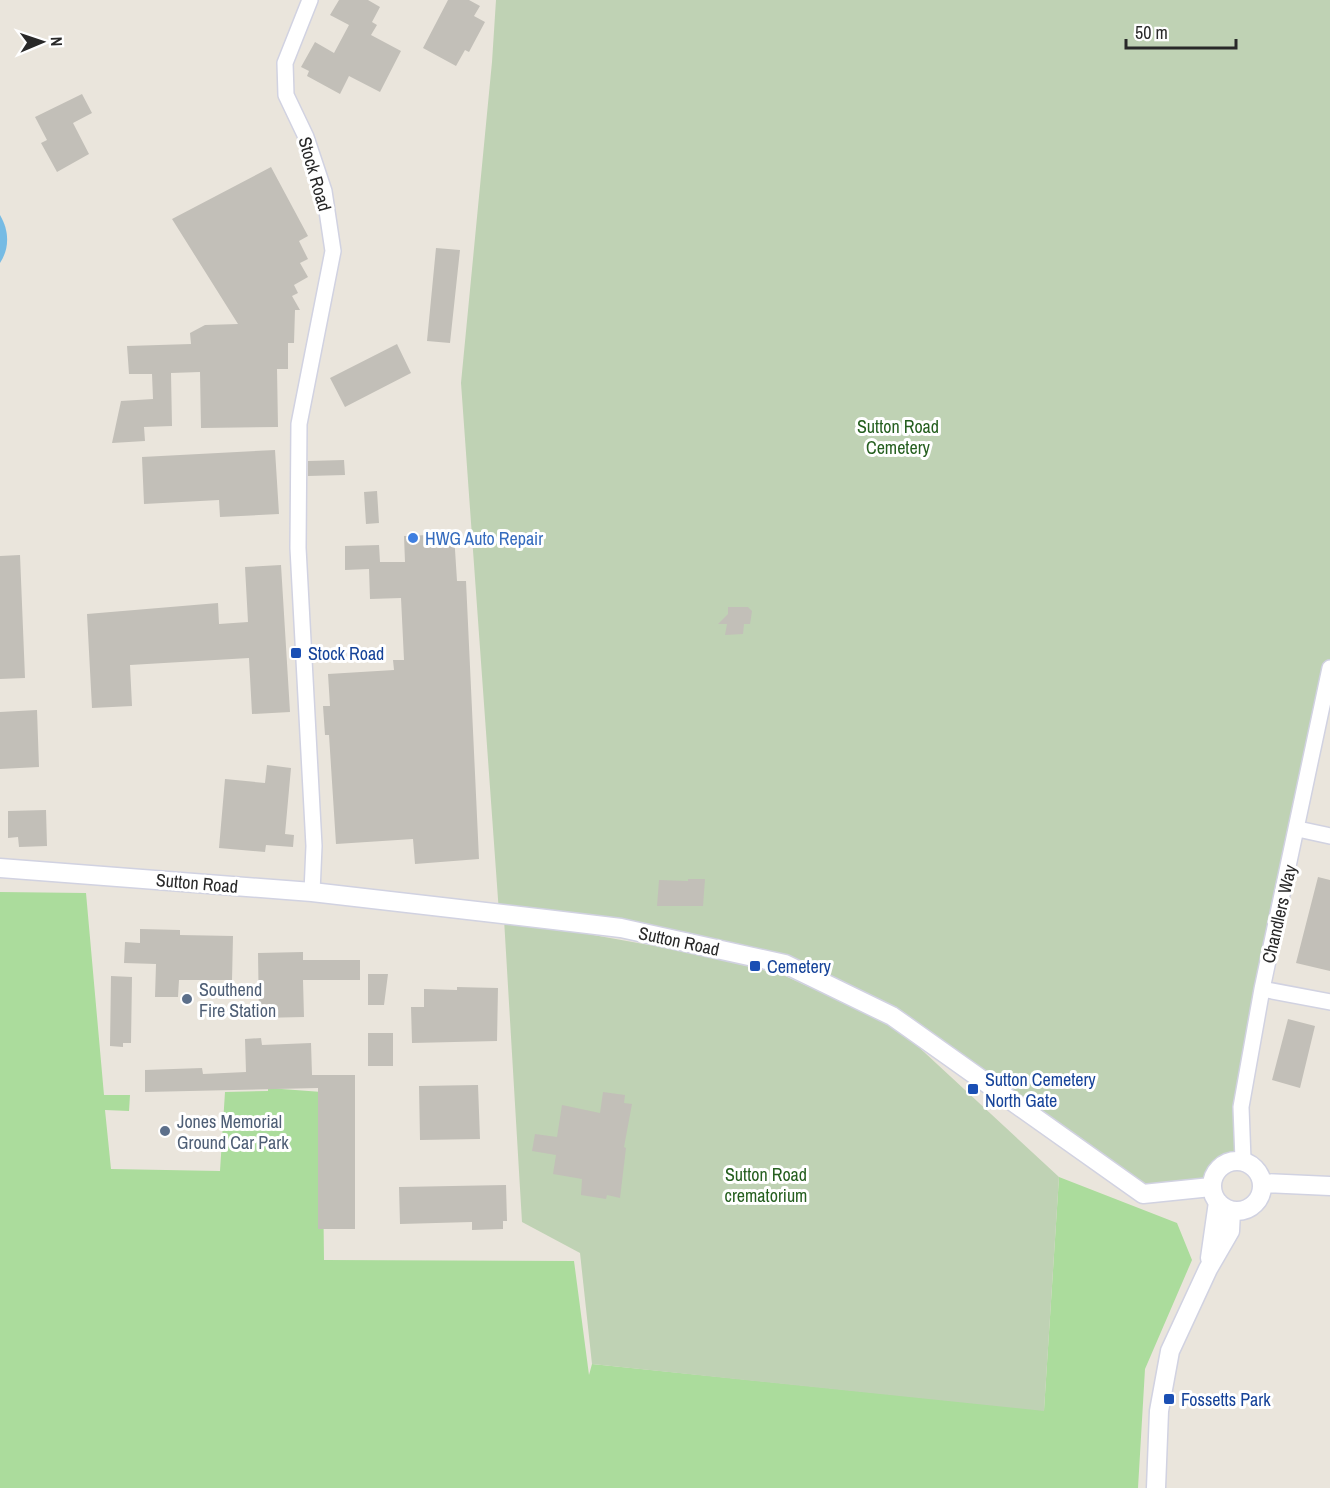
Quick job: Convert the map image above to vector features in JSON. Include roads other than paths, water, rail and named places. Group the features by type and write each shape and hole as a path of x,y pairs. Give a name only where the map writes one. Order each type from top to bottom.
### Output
{"street":[{"name":"Stock Road","path":"310,0 285,63 286,95 306,137 324,191 333,251 299,424 298,548 314,846 312,892"},
{"name":"Chandlers Way","path":"1243,1160 1241,1107 1262,989 1298,829 1330,668"},
{"path":"1298,829 1330,836"},
{"name":"Sutton Road","path":"0,868 312,892 621,928 786,964 892,1016 1143,1194 1220,1200 1246,1210 1258,1201 1263,1183"},
{"path":"1262,989 1330,1002"},
{"path":"1156,1488 1159,1411 1170,1351 1208,1269 1230,1231 1220,1200 1215,1172 1227,1162 1243,1160 1255,1166 1263,1183 1330,1186"}],"water":[{"path":"0,215 5,227 7,245 0,263"}],"place":[{"name":"HWG Auto Repair","path":"413,538"},
{"name":"Stock Road","path":"296,653"},
{"name":"Cemetery","path":"755,966"},
{"name":"Southend Fire Station","path":"187,999"},
{"name":"Sutton Cemetery North Gate","path":"973,1089"},
{"name":"Jones Memorial Ground Car Park","path":"165,1131"},
{"name":"Fossetts Park","path":"1169,1399"}],"park label":[{"name":"Sutton Road Cemetery","path":"898,436"},
{"name":"Sutton Road crematorium","path":"766,1184"}]}
